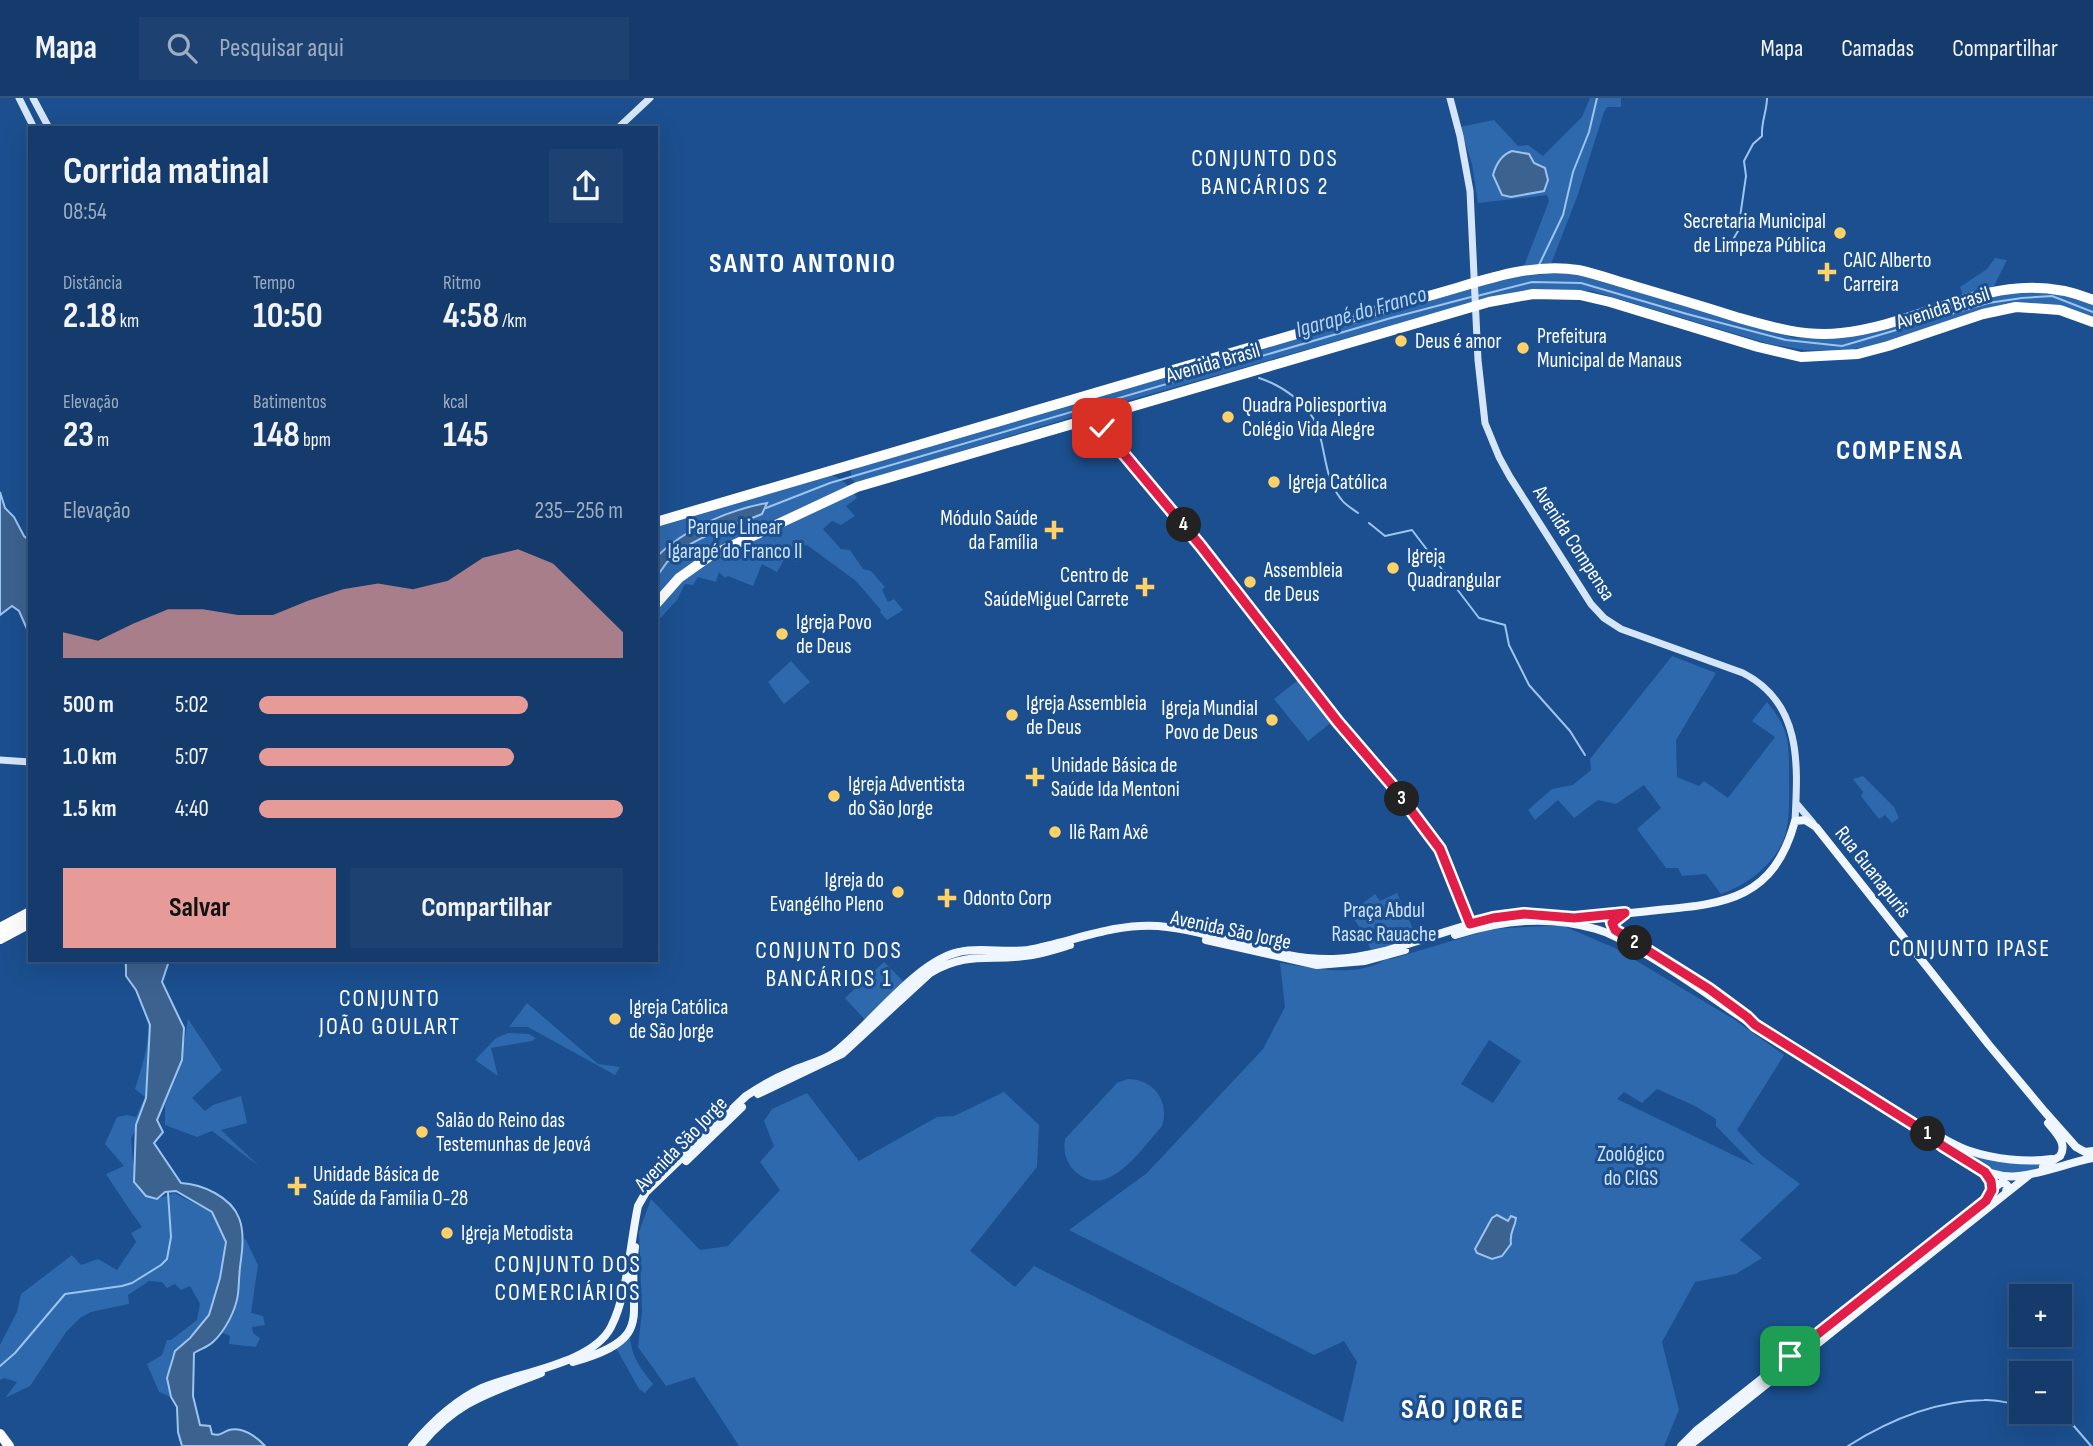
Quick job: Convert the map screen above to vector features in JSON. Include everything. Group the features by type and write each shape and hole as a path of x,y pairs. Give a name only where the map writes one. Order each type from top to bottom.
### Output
{"highway":[{"name":"Avenida Brasil","path":"658,521 1474,284 1539,269 1578,270 1767,326 1813,334 1841,333 1889,324 1971,296 2008,288 2060,290 2093,300"},
{"name":"Avenida Brasil","path":"658,602 679,579 710,556 833,497 887,478 1475,304 1533,294 1580,295 1801,357 1858,354 1983,314 2016,307 2066,311 2093,323"},
{"path":"0,928 28,913"},
{"path":"0,939 28,924"},
{"path":"0,1434 9,1446"}],"main road":[{"path":"1795,821 1805,820 1816,827"},
{"name":"Avenida Compensa","path":"1574,918 1713,904 1747,891 1777,863 1789,842 1795,821"},
{"name":"Rua Guanapuris","path":"1816,827 2002,1061 2060,1140 2063,1150 2060,1156"},
{"path":"1625,913 1612,923 1615,930 1709,989 1755,1025"},
{"name":"Avenida São Jorge","path":"412,1446 442,1414 467,1396 573,1358 600,1341 611,1327 621,1302 638,1206 646,1192 746,1096 765,1084 833,1053 911,981 943,958 960,951 1028,950 1111,928 1133,926 1183,930 1284,953 1331,959 1379,951 1493,918 1524,914 1574,918"},
{"name":"Avenida São Jorge","path":"420,1446 451,1414 473,1399 606,1352 626,1338 635,1311 633,1268 642,1212 657,1188 750,1100 769,1088 842,1054 930,973 956,960 1032,955 1110,934 1148,931 1188,936 1301,963 1330,965 1376,959 1491,925 1524,920 1559,921 1599,930 1620,939 1677,972 1985,1172 2015,1177 2092,1154"},
{"name":"Rua Guanapuris","path":"2002,1061 2076,1147 2092,1154"},
{"path":"1912,1124 1970,1151 1988,1156 2034,1161 2051,1160 2060,1156"},
{"path":"1689,1446 2006,1192 2060,1156"},
{"path":"1985,1172 1991,1181 1992,1190"},
{"path":"1681,1446 1705,1424 1981,1205 2002,1182 2007,1185 2006,1192"}],"street":[{"path":"19,98 33,126"},
{"path":"33,98 48,126"},
{"path":"620,126 650,98"},
{"name":"Avenida Compensa","path":"1450,98 1467,168 1482,413 1488,433 1510,477 1591,604 1604,618 1621,629 1743,673 1766,689 1779,703 1791,726 1796,752 1795,821"},
{"path":"1106,431 1108,414"},
{"path":"1084,421 1106,431 1408,806 1440,849 1470,924"},
{"path":"0,760 28,762"},
{"name":"Rua Guanapuris","path":"1796,802 1816,827"}],"green space":[{"path":"1590,98 1621,98 1621,107 1607,107 1604,112 1577,197 1551,264 1524,266 1549,201 1547,195 1478,203 1472,164 1460,127 1494,120 1518,146 1528,145 1543,156 1582,117"},
{"path":"1995,258 2007,260 1993,288 1963,296 1960,287 1987,269"},
{"path":"1561,273 1582,276 1716,313 1794,338 1852,336 1879,331 1976,300 2022,292 2067,295 2093,304 2093,318 2062,305 1982,311 1867,347 1838,351 1804,350 1769,344 1592,291 1531,289 1483,299 1092,411 857,483 851,479 851,471 868,463 1299,337 1491,282"},
{"name":"Parque Linear Igarapé do Franco II","path":"828,474 845,483 857,498 846,506 855,516 841,525 832,521 823,529 841,549 850,550 863,569 871,571 885,587 882,590 888,602 894,599 903,610 887,620 856,581 807,545 803,546 797,562 786,556 777,572 762,564 753,586 728,576 725,578 719,572 716,582 698,577 693,585 685,584 677,600 658,621 658,525"},
{"path":"1672,656 1716,673 1676,740 1677,777 1699,786 1704,781 1728,798 1775,737 1752,721 1767,702 1787,737 1789,805 1782,843 1777,853 1752,878 1721,894 1706,874 1682,876 1678,868 1666,868 1637,829 1661,808 1644,785 1616,804 1598,800 1574,818 1558,800 1535,820 1528,810 1552,789 1573,785 1591,770 1590,759"},
{"path":"791,661 810,682 784,704 768,682"},
{"path":"1298,680 1332,722 1308,741 1274,699"},
{"path":"1863,776 1894,807 1899,818 1892,823 1885,815 1879,819 1861,796 1863,792 1853,779"},
{"name":"Praça Abdul Rasac Rauache","path":"1397,893 1417,938 1371,950 1350,913 1375,894 1380,901"},
{"name":"Zoológico do CIGS","path":"1561,925 1615,948 1735,1020 1784,1055 1737,1130 1761,1155 1800,1184 1740,1240 1762,1258 1736,1274 1695,1282 1662,1342 1679,1410 1664,1446 739,1446 694,1377 666,1386 638,1347 642,1312 639,1232 651,1199 700,1250 728,1246 780,1190 760,1162 774,1146 764,1121 772,1109 807,1093 859,1161 937,1117 954,1116 1004,1092 1039,1125 1037,1167 970,1251 1015,1287 1034,1266 1343,1422 1357,1362 1344,1341 1314,1355 1069,1230 1147,1173 1263,1049 1285,1007 1280,963 1336,970 1363,968 1388,958 1492,929","holes":["1489,1040 1521,1061 1493,1103 1461,1084","1657,1089 1716,1119 1716,1126 1754,1165 1617,1099 1624,1092 1642,1103"]},
{"path":"123,962 141,962 164,1011 152,1103 131,1138 133,1162 146,1196 157,1199 174,1193 212,1212 225,1241 220,1278 209,1315 172,1356 167,1378 171,1397 159,1392 147,1364 162,1355 167,1340 171,1340 197,1320 200,1304 190,1286 181,1290 175,1284 167,1288 162,1282 149,1281 128,1295 129,1304 91,1312 80,1318 66,1332 30,1386 5,1398 17,1382 4,1378 0,1380 0,1345 17,1312 21,1294 72,1255 81,1265 98,1259 117,1270 136,1242 131,1233 142,1227 106,1174 124,1166 105,1144 117,1117 136,1117 145,1097 135,1089 147,1044 147,1017"},
{"path":"884,962 906,984 867,1022 845,998"},
{"path":"527,1003 598,1064 620,1067 615,1075 528,1027 509,1027"},
{"path":"188,1019 222,1070 192,1098 205,1111 213,1105 241,1096 247,1123 221,1130 259,1166 212,1131 197,1137 165,1125 165,1105 180,1068"},
{"path":"508,1033 529,1034 536,1038 491,1048 498,1076 475,1060 496,1038"},
{"path":"1128,1079 1145,1083 1158,1093 1164,1109 1162,1126 1124,1168 1113,1176 1089,1180 1070,1166 1064,1149 1065,1139 1117,1083"},
{"path":"1938,1139 1972,1154 2052,1161 2019,1172 1992,1170"},
{"path":"245,1238 258,1265 251,1313 263,1316 265,1325 252,1327 253,1333 260,1338 256,1347 229,1344 230,1336 221,1332 238,1297"},
{"path":"630,1337 635,1356 653,1384 645,1393 639,1389 616,1348"}],"shaded area":[{"path":"1512,151 1529,154 1534,163 1545,168 1548,180 1544,191 1511,197 1502,195 1493,175 1499,160"},
{"path":"0,492 5,508 28,539 28,628 19,611 12,606 0,615"},
{"path":"767,503 762,514 713,533 679,552 658,574 658,555 667,547 694,529 737,510"},
{"path":"126,962 169,962 162,982 184,1028 182,1060 157,1120 163,1132 154,1143 181,1183 206,1189 230,1204 239,1218 242,1230 238,1294 232,1313 217,1337 194,1353 193,1396 200,1425 210,1426 212,1434 215,1435 234,1429 244,1431 265,1446 182,1446 178,1432 177,1407 171,1397 167,1378 175,1351 209,1315 220,1278 226,1242 212,1212 176,1191 165,1192 157,1199 146,1196 134,1182 136,1125 146,1098 150,1025 136,990 126,976"},
{"path":"1497,1215 1508,1221 1511,1216 1516,1218 1511,1244 1502,1256 1492,1259 1477,1253 1475,1249 1492,1218"}],"waterway":[{"path":"1539,265 1563,215 1573,172 1589,132 1597,98"},
{"path":"1731,243 1738,231 1746,176 1744,161 1753,144 1762,136 1767,98"},
{"name":"Igarapé do Franco","path":"1477,296 1532,282 1581,283 1786,340 1842,346 1988,303 2022,298 2052,296 2093,312"},
{"name":"Igarapé do Franco","path":"766,508 830,483 1391,318 1471,297"},
{"path":"1259,378 1285,390 1313,418 1335,491 1358,513"},
{"path":"1369,523 1385,536 1412,530 1479,618 1505,625 1509,645 1529,685 1570,731 1585,755"},
{"path":"0,1366 15,1353 65,1294 132,1283 167,1259 171,1237 168,1193"},
{"path":"1848,1446 1896,1420 1930,1408 1965,1401 2009,1403"},
{"path":"2072,1424 2091,1446"}],"place":[{"name":"Secretaria Municipal de Limpeza Pública","path":"1840,233"},
{"name":"CAIC Alberto Carreira","path":"1827,272"},
{"name":"Deus é amor","path":"1401,341"},
{"name":"Prefeitura Municipal de Manaus","path":"1523,348"},
{"name":"Quadra Poliesportiva Colégio Vida Alegre","path":"1228,417"},
{"name":"Igreja Católica","path":"1274,482"},
{"name":"Módulo Saúde da Família","path":"1054,530"},
{"name":"Igreja Quadrangular","path":"1393,568"},
{"name":"Assembleia de Deus","path":"1250,582"},
{"name":"Centro de SaúdeMiguel Carrete","path":"1145,587"},
{"name":"Igreja Povo de Deus","path":"782,634"},
{"name":"Igreja Assembleia de Deus","path":"1012,715"},
{"name":"Igreja Mundial Povo de Deus","path":"1272,720"},
{"name":"Unidade Básica de Saúde Ida Mentoni","path":"1035,777"},
{"name":"Igreja Adventista do São Jorge","path":"834,796"},
{"name":"Ilê Ram Axê","path":"1055,832"},
{"name":"Igreja do Evangélho Pleno","path":"898,892"},
{"name":"Odonto Corp","path":"947,898"},
{"name":"Igreja Católica de São Jorge","path":"615,1019"},
{"name":"Salão do Reino das Testemunhas de Jeová","path":"422,1132"},
{"name":"Unidade Básica de Saúde da Família O-28","path":"297,1186"},
{"name":"Igreja Metodista","path":"447,1233"}],"district":[{"name":"CONJUNTO DOS BANCÁRIOS 2","path":"1265,172"},
{"name":"SANTO ANTONIO","path":"803,263"},
{"name":"COMPENSA","path":"1900,450"},
{"name":"CONJUNTO IPASE","path":"1970,948"},
{"name":"CONJUNTO DOS BANCÁRIOS 1","path":"829,964"},
{"name":"CONJUNTO JOÃO GOULART","path":"390,1012"},
{"name":"CONJUNTO DOS COMERCIÁRIOS","path":"568,1278"},
{"name":"SÃO JORGE","path":"1463,1409"}],"route":[{"path":"1102,428 1200,545 1440,849 1470,924 1524,914 1574,918 1625,913 1612,923 1615,930 1709,989 1755,1025 1985,1172 1991,1181 1992,1190 1986,1201 1790,1356"}]}
